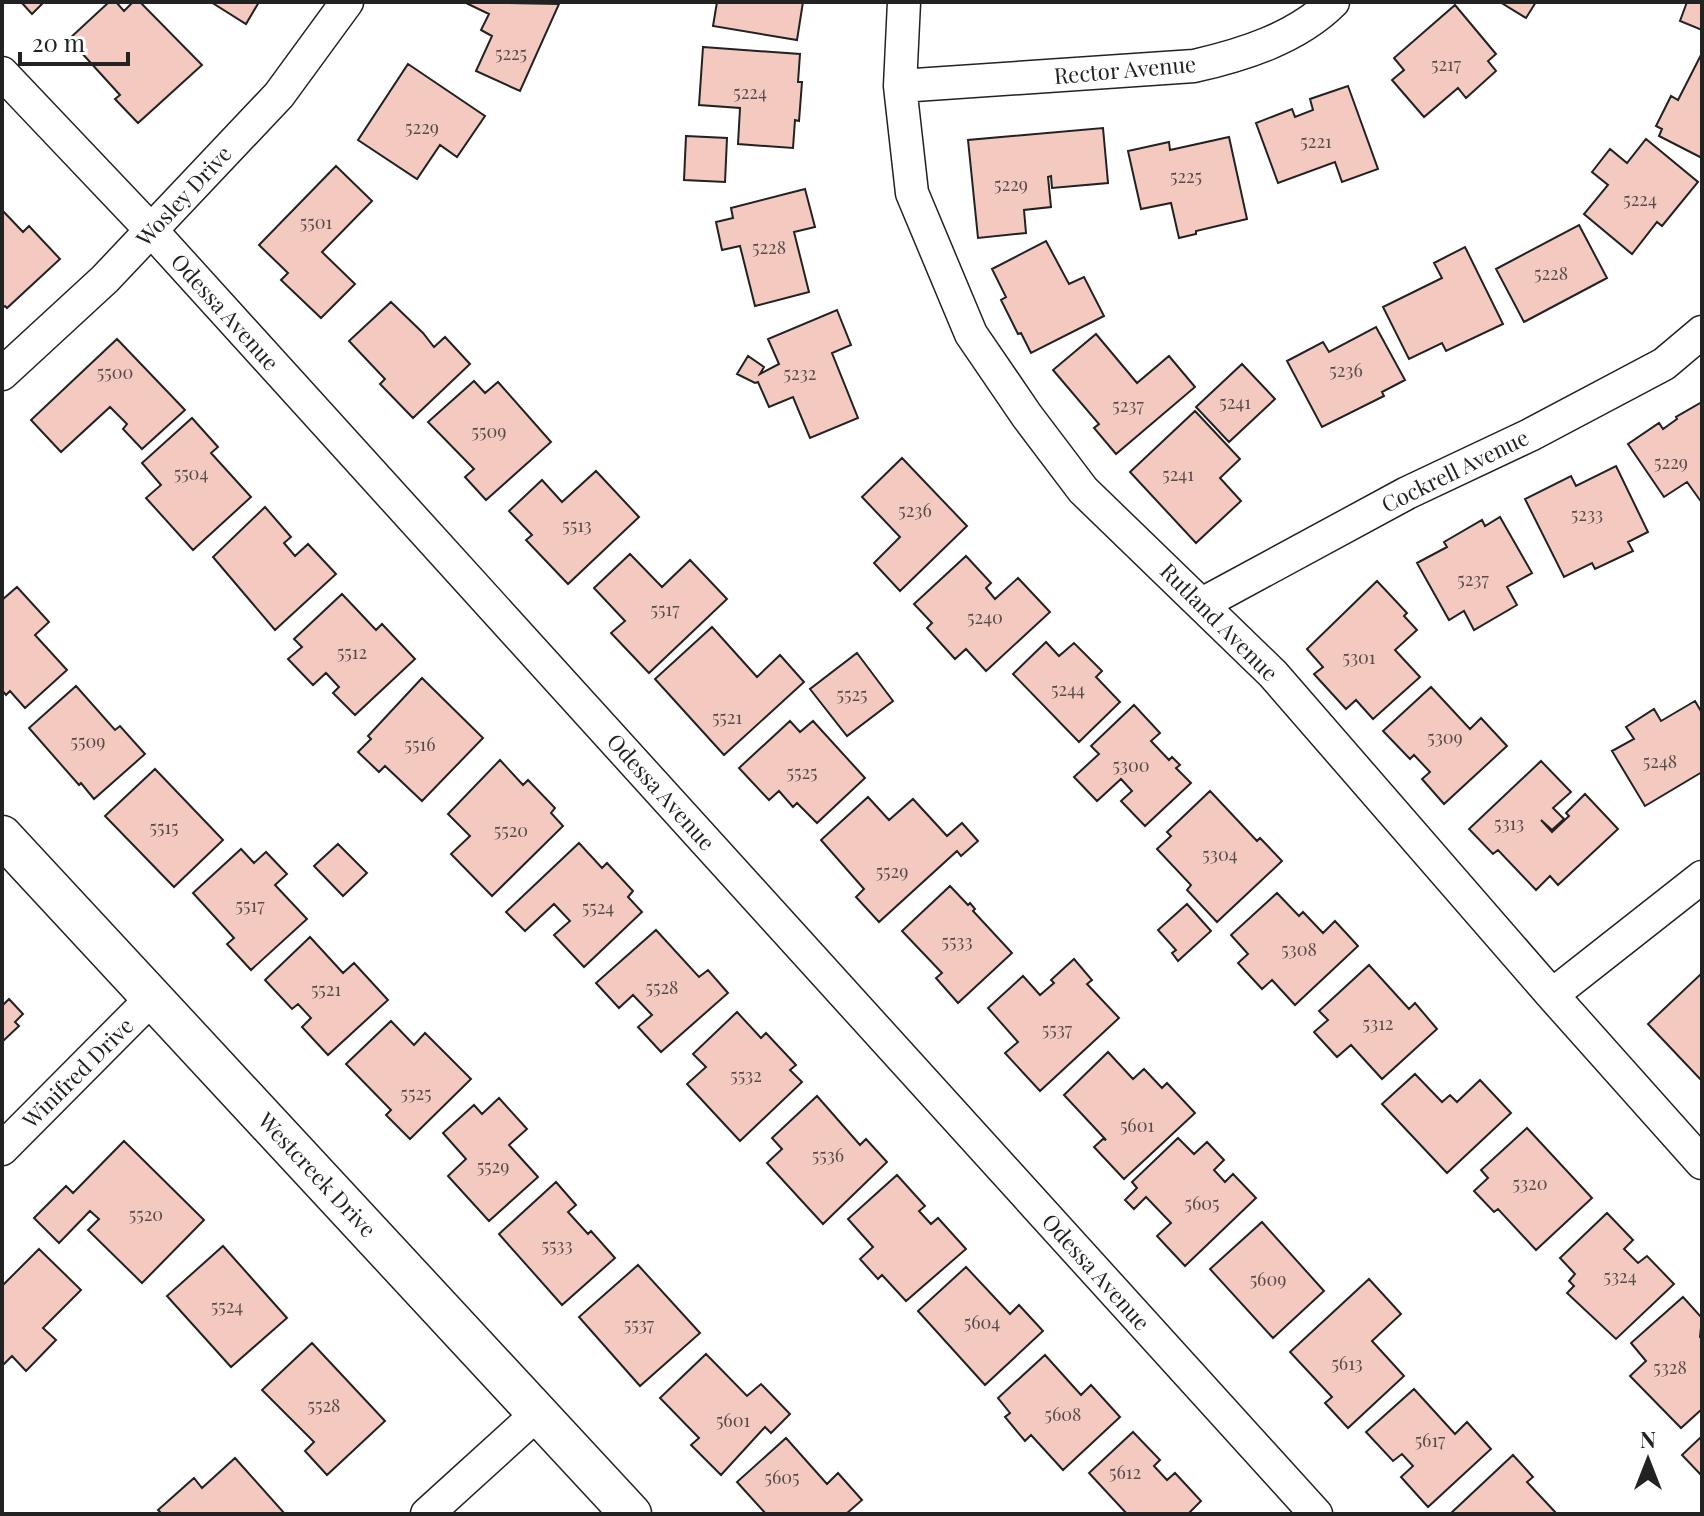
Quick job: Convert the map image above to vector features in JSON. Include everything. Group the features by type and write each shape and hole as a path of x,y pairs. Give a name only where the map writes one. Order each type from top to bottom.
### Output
{"street":[{"name":"Wosley Drive","path":"2,374 105,279 279,95 347,2"},
{"name":"Rutland Avenue","path":"904,2 900,86 912,193 971,334 1027,416 1083,490 1273,674 1702,1163"},
{"name":"Rector Avenue","path":"900,86 1194,66 1240,55 1316,18 1333,2"},
{"name":"Odessa Avenue","path":"2,73 151,230 1316,1514"},
{"name":"Cockrell Avenue","path":"1202,604 1407,493 1530,435 1664,364 1702,332"},
{"name":"Westcreek Drive","path":"2,836 631,1514"},
{"path":"1552,995 1702,877"},
{"name":"Winifred Drive","path":"2,1149 153,997"},
{"path":"427,1514 537,1414"}],"building":[{"path":"21,2 44,2 32,14"},
{"path":"109,2 116,2 124,11 133,2 140,2 202,65 138,123 115,99 120,95 69,39"},
{"path":"211,2 259,2 246,24"},
{"path":"464,2 559,4 520,91 476,71 492,36 481,30 489,14"},
{"path":"717,2 803,2 797,40 713,26"},
{"path":"1500,2 1536,2 1526,18"},
{"path":"1687,2 1702,2 1702,30 1680,21"},
{"path":"1455,5 1496,54 1488,61 1496,71 1466,98 1458,88 1424,117 1392,80 1404,70 1394,58"},
{"path":"703,47 800,54 798,82 802,82 793,148 738,144 740,108 699,105"},
{"path":"1702,53 1702,158 1659,136 1662,129 1656,126 1671,96 1678,100"},
{"path":"408,64 485,116 457,157 440,145 417,179 358,140"},
{"path":"1348,86 1378,169 1342,182 1335,162 1278,183 1256,123 1292,109 1295,117 1313,110 1310,99"},
{"path":"1103,128 1108,183 1052,188 1051,176 1048,177 1051,207 1024,210 1026,233 978,238 968,140"},
{"path":"686,136 727,138 725,182 684,180"},
{"path":"1229,137 1247,219 1179,238 1171,203 1141,209 1128,151 1169,142 1170,150"},
{"path":"1646,139 1698,182 1662,226 1657,222 1632,254 1584,214 1608,185 1592,172 1610,149 1627,163"},
{"path":"336,166 372,201 322,252 355,284 321,318 281,280 288,273 259,245"},
{"path":"805,189 815,227 794,232 809,292 755,306 740,246 722,250 716,222 733,218 731,208"},
{"path":"2,210 23,232 29,226 60,259 7,308 2,308"},
{"path":"1579,225 1607,278 1524,322 1496,269"},
{"path":"1046,241 1069,284 1084,277 1104,316 1031,353 1001,300 1006,297 992,269"},
{"path":"1465,247 1503,324 1446,351 1442,343 1409,359 1383,307 1442,278 1434,263"},
{"path":"391,302 434,347 445,337 470,364 413,418 380,384 385,379 349,341"},
{"path":"837,310 851,345 832,353 858,418 810,438 793,397 769,407 758,382 737,374 748,356 764,367 760,374 779,364 768,339"},
{"path":"1376,327 1405,380 1382,392 1384,396 1322,427 1287,361 1323,342 1329,352"},
{"path":"1096,334 1137,383 1169,356 1195,387 1116,454 1094,428 1099,424 1053,370"},
{"path":"117,339 185,410 142,449 123,429 127,424 110,407 61,452 31,420"},
{"path":"1242,364 1275,399 1229,442 1196,407"},
{"path":"474,381 485,393 498,382 551,442 486,500 465,477 474,469 428,422"},
{"path":"1702,402 1702,503 1687,482 1664,497 1628,444 1659,423 1663,429 1676,417"},
{"path":"1195,411 1240,459 1220,478 1241,501 1196,543 1130,472"},
{"path":"192,418 218,447 211,453 251,497 193,550 146,498 161,485 142,463"},
{"path":"902,458 967,526 900,591 874,563 900,537 862,497"},
{"path":"1616,466 1648,532 1628,542 1633,551 1595,569 1592,563 1564,577 1525,499 1571,476 1576,486"},
{"path":"596,471 639,517 568,584 526,540 532,535 509,511 542,480 562,502"},
{"path":"265,507 291,537 284,543 295,556 308,544 336,574 275,630 213,557"},
{"path":"1500,517 1532,573 1507,587 1517,605 1474,630 1464,611 1449,620 1417,563 1447,547 1444,542 1482,520 1485,526"},
{"path":"630,554 662,587 690,560 727,599 649,673 611,633 625,621 594,588"},
{"path":"966,556 991,583 986,588 995,599 1018,578 1050,612 986,671 966,649 955,659 927,628 932,623 914,604"},
{"path":"1377,581 1407,613 1404,616 1417,630 1395,650 1420,677 1373,719 1356,700 1346,709 1314,674 1323,667 1307,649"},
{"path":"17,587 49,622 35,635 67,670 25,708 10,691 6,695 2,690 2,600"},
{"path":"342,594 376,630 382,624 415,659 355,715 333,693 339,687 326,673 313,685 288,659 302,647 294,639"},
{"path":"712,627 757,677 780,655 804,682 724,755 655,679"},
{"path":"1046,642 1059,656 1074,643 1102,671 1096,677 1120,702 1079,742 1013,674"},
{"path":"857,653 893,701 847,736 810,689"},
{"path":"422,678 483,738 422,801 385,766 379,772 358,752 371,739 368,736"},
{"path":"76,686 115,730 120,726 145,754 94,799 29,728"},
{"path":"1431,687 1470,729 1481,718 1507,746 1444,804 1422,779 1430,772 1414,755 1410,759 1383,731"},
{"path":"1695,701 1702,713 1702,772 1645,806 1612,751 1634,739 1626,727 1654,709 1661,721"},
{"path":"1134,705 1160,733 1151,741 1169,760 1172,757 1180,765 1176,768 1191,783 1145,826 1121,801 1132,791 1121,779 1097,801 1074,777 1099,754 1091,746"},
{"path":"790,721 800,732 813,721 865,778 817,823 797,803 793,807 779,791 769,800 739,768"},
{"path":"500,760 523,785 528,780 555,808 551,813 563,826 492,896 451,854 470,836 448,814"},
{"path":"1541,761 1571,792 1553,808 1564,819 1552,830 1541,820 1552,832 1569,816 1566,813 1585,794 1618,829 1558,885 1550,876 1536,890 1498,850 1493,854 1469,829"},
{"path":"155,769 223,840 174,887 105,816"},
{"path":"1210,791 1257,841 1260,838 1282,861 1217,922 1187,890 1191,885 1157,849 1171,836 1167,832"},
{"path":"868,797 889,820 913,799 947,836 962,823 978,841 961,856 957,851 879,922 856,897 864,889 821,840"},
{"path":"579,843 602,868 607,863 633,891 628,897 642,912 584,967 554,935 570,921 554,904 525,931 506,912"},
{"path":"338,844 367,873 343,896 314,866"},
{"path":"241,849 254,863 266,852 287,874 275,885 307,919 251,970 227,944 234,938 193,893"},
{"path":"950,886 968,905 970,903 975,909 973,911 1012,953 958,1003 936,978 942,973 902,931"},
{"path":"1277,893 1299,916 1303,912 1323,933 1335,921 1358,946 1295,1005 1272,980 1262,989 1238,963 1248,954 1231,935"},
{"path":"1187,904 1211,931 1178,961 1172,953 1176,950 1158,930"},
{"path":"656,930 699,977 708,970 728,993 661,1052 638,1027 652,1015 633,995 619,1008 596,983"},
{"path":"310,937 343,973 354,963 388,1000 328,1055 302,1027 311,1018 298,1004 292,1009 265,980"},
{"path":"1074,959 1092,980 1087,984 1119,1018 1040,1091 1005,1053 1018,1042 988,1008 1023,976 1040,995"},
{"path":"1369,965 1409,1009 1415,1003 1437,1029 1382,1079 1351,1045 1337,1057 1314,1032 1328,1020 1319,1011"},
{"path":"1702,973 1702,1081 1648,1024"},
{"path":"9,999 23,1014 15,1022 19,1026 2,1042 2,1006"},
{"path":"737,1012 761,1038 766,1033 796,1065 790,1070 802,1082 740,1141 687,1084 706,1067 693,1054"},
{"path":"391,1021 414,1045 425,1033 471,1079 410,1139 386,1115 391,1110 346,1064"},
{"path":"1108,1052 1133,1079 1144,1069 1162,1088 1167,1083 1195,1113 1124,1179 1094,1147 1106,1140 1064,1095"},
{"path":"1415,1074 1442,1102 1450,1095 1457,1102 1480,1080 1511,1113 1447,1173 1382,1104"},
{"path":"817,1096 860,1145 866,1139 887,1162 823,1224 767,1163 782,1149 772,1138"},
{"path":"499,1098 527,1129 509,1145 538,1177 489,1221 448,1176 466,1159 443,1133 474,1105 482,1114"},
{"path":"1527,1128 1592,1198 1536,1250 1498,1209 1494,1212 1474,1191 1488,1178 1481,1170"},
{"path":"1178,1138 1194,1154 1207,1142 1224,1160 1214,1170 1225,1182 1233,1174 1256,1198 1185,1266 1157,1236 1171,1223 1146,1197 1134,1209 1125,1200 1137,1188 1132,1182"},
{"path":"124,1141 204,1220 142,1283 88,1230 99,1219 90,1211 59,1243 34,1218 66,1186 73,1193"},
{"path":"897,1175 925,1206 919,1211 931,1224 938,1218 966,1249 906,1301 882,1275 878,1279 860,1259 873,1247 848,1219"},
{"path":"556,1182 576,1205 568,1212 588,1234 591,1231 615,1258 562,1305 499,1234"},
{"path":"1607,1213 1633,1240 1624,1249 1638,1263 1647,1256 1674,1284 1616,1339 1567,1293 1574,1286 1569,1281 1575,1274 1560,1258"},
{"path":"1262,1222 1324,1291 1273,1338 1210,1269"},
{"path":"223,1246 287,1318 231,1367 167,1296"},
{"path":"39,1249 81,1290 43,1328 56,1340 26,1371 12,1356 2,1366 2,1286"},
{"path":"638,1265 700,1333 640,1386 579,1317"},
{"path":"966,1267 1010,1314 1019,1305 1043,1331 985,1385 918,1311"},
{"path":"1369,1279 1401,1314 1372,1341 1404,1376 1348,1428 1325,1403 1332,1397 1290,1352"},
{"path":"1683,1297 1702,1318 1702,1409 1681,1428 1630,1376 1646,1361 1631,1343"},
{"path":"312,1343 385,1421 327,1475 305,1451 314,1442 262,1390"},
{"path":"706,1354 747,1396 761,1384 790,1414 771,1433 765,1427 721,1475 691,1445 699,1438 660,1398"},
{"path":"1045,1355 1081,1395 1091,1385 1120,1417 1063,1470 1031,1435 1025,1441 1005,1417 1010,1413 998,1398"},
{"path":"1414,1389 1455,1434 1467,1422 1491,1449 1428,1507 1401,1477 1413,1466 1402,1454 1393,1461 1366,1432"},
{"path":"1133,1432 1160,1460 1154,1466 1167,1480 1175,1473 1201,1501 1188,1514 1127,1514 1089,1473"},
{"path":"1702,1436 1702,1476 1682,1455"},
{"path":"786,1438 827,1484 838,1473 862,1500 846,1514 766,1514 737,1482"},
{"path":"1513,1455 1533,1477 1527,1482 1557,1514 1450,1514"},
{"path":"235,1458 285,1514 162,1514 158,1510 194,1478 202,1488"}]}
